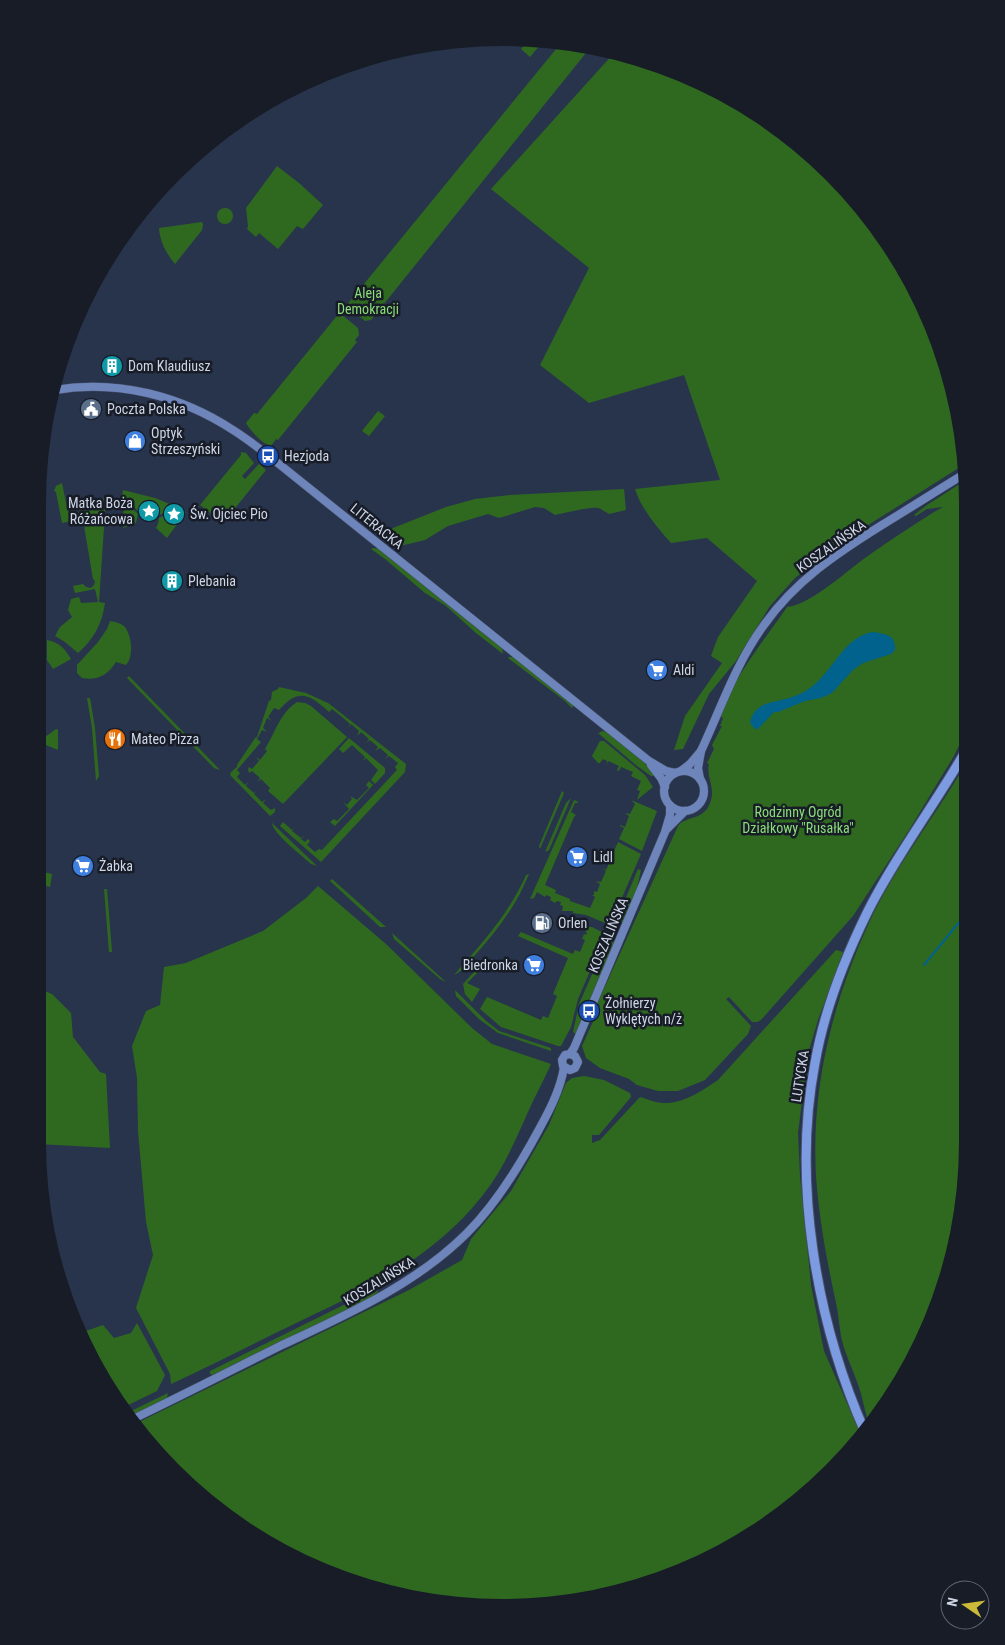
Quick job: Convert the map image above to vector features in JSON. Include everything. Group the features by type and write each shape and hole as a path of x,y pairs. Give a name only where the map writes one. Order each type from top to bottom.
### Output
{"main road":[{"name":"LUTYCKA","path":"861,1423 835,1353 815,1262 807,1154 807,1122 812,1077 828,1012 858,933 888,875 959,762"}],"street":[{"name":"LITERACKA","path":"61,390 96,387 146,392 190,406 234,430 649,761 666,772 678,772"},
{"name":"KOSZALIŃSKA","path":"700,779 698,768 701,751 731,682 746,652 763,625 786,596 831,558 958,478"},
{"name":"KOSZALIŃSKA","path":"678,772 690,764 701,751"},
{"name":"LITERACKA","path":"649,761 661,778 664,787"},
{"path":"688,771 700,779 704,792 702,800 697,806 685,811 677,810 670,806 666,800 664,787 667,781 678,772 688,771"},
{"name":"KOSZALIŃSKA","path":"573,1052 665,832 670,815 670,806"},
{"name":"KOSZALIŃSKA","path":"665,832 685,811"},
{"path":"573,1052 578,1064 574,1069 565,1071 562,1060 573,1052"},
{"name":"KOSZALIŃSKA","path":"138,1416 364,1305 405,1282 437,1259 468,1232 506,1186 539,1130 553,1102 565,1071"}],"green space":[{"path":"523,47 538,48 530,57 521,49"},
{"name":"Aleja Demokracji","path":"556,49 585,54 371,320 365,321 346,306"},
{"path":"609,59 649,70 704,93 731,107 780,141 825,180 864,225 898,274 912,301 935,356 950,413 958,469 835,546 795,578 770,606 736,661 709,694 683,749 674,750 685,716 722,663 711,656 718,637 757,581 707,538 671,543 646,511 635,489 720,480 684,375 589,403 540,365 589,268 491,189"},
{"path":"277,166 323,205 303,229 297,226 278,249 259,233 256,237 247,229 246,208"},
{"path":"225,208 231,210 233,216 231,222 225,224 219,222 217,216 219,210"},
{"path":"202,222 202,230 175,264 164,247 159,228"},
{"name":"Aleja Demokracji","path":"341,314 358,328 359,335 355,340 357,342 278,440 276,439 271,446 264,443 246,423 254,413 257,414 336,317"},
{"path":"378,411 385,416 369,436 362,431"},
{"path":"241,452 246,453 254,463 242,476 245,479 259,464 266,470 223,523 200,505 241,455"},
{"path":"62,483 68,512 74,510 75,513 80,512 79,509 83,511 90,510 90,507 98,509 98,506 103,505 103,499 106,498 99,602 105,603 104,611 96,631 89,642 78,653 55,636 60,627 72,617 68,610 71,599 79,597 81,603 98,602 95,589 75,593 73,586 83,584 91,588 95,581 93,579 83,520 62,523 56,492 54,491 56,486"},
{"name":"Rodzinny Ogród Działkowy \"Rusałka\"","path":"958,485 959,746 954,756 853,916 761,1020 752,1022 729,997 726,999 751,1026 748,1034 705,1080 678,1091 658,1091 637,1085 629,1079 600,1068 586,1058 582,1046 595,1017 597,1018 600,1011 597,1010 600,1005 597,1004 678,826 685,820 704,812 711,800 712,791 708,769 709,764 707,763 714,749 712,745 722,726 720,726 723,718 721,717 726,703 740,675 787,607 797,605 819,593 863,559 943,507 927,509 916,516 914,515"},
{"path":"624,489 626,510 609,514 595,508 555,515 544,508 535,507 499,518 488,514 448,526 425,540 396,547 385,535 388,530 446,507 475,499 510,495"},
{"path":"123,490 155,498 177,507 157,516 149,510 139,512 122,496"},
{"path":"124,500 138,514 136,523 123,528"},
{"path":"179,508 186,512 167,538 156,528 159,518"},
{"path":"371,549 379,549 392,559 502,648 503,654 446,606 425,593"},
{"path":"110,621 122,625 127,631 131,641 129,661 126,665 116,662 106,674 97,678 82,678 77,673 77,665 98,642"},
{"path":"47,640 61,646 71,659 53,669 47,660"},
{"path":"514,657 574,705 572,708 508,658"},
{"path":"129,676 220,770 214,768 127,678"},
{"path":"279,687 306,693 328,703 406,764 405,772 321,862 280,826 283,822 292,830 295,826 292,831 301,838 305,835 301,839 305,842 308,839 310,841 307,845 315,852 319,849 322,850 397,770 395,767 398,763 389,756 385,759 388,755 380,748 375,751 378,747 370,740 366,743 369,739 361,732 357,736 359,731 351,724 348,728 350,724 332,709 329,712 316,701 304,696 292,698 279,710 274,708 268,717 272,721 267,718 263,728 267,732 262,730 257,739 261,742 237,770 240,773 237,777 245,785 248,782 246,786 254,793 257,790 254,794 262,802 266,799 263,803 271,810 275,808 275,812 270,816 230,775 257,737 269,701 271,700 272,692"},
{"path":"87,698 90,698 95,728 99,776 96,781 92,728"},
{"path":"297,702 311,706 347,737 283,804 268,791 270,788 261,779 257,782 260,778 252,771 249,773 248,769 249,767 252,769 259,761 256,757 260,760 267,751 265,749 282,717"},
{"path":"56,729 58,730 58,750 46,745 46,736"},
{"path":"603,731 610,734 643,761 655,774 654,776 651,776 637,766 598,733"},
{"path":"349,738 385,768 385,773 375,784 371,780 378,770 366,758 363,761 365,757 352,745 343,753 339,749"},
{"path":"600,741 604,741 645,775 653,787 637,800 640,791 637,790 641,781 631,776 633,772 621,767 619,771 617,770 619,766 608,761 606,765 607,761 603,759 598,763 592,756"},
{"path":"959,775 959,1142 955,1202 943,1261 924,1317 898,1371 867,1416 859,1387 842,1341 821,1224 817,1192 815,1143 821,1078 827,1046 844,984 869,923 903,862"},
{"path":"369,781 373,785 335,826 330,822 334,819 337,821 349,809 343,802 347,805 352,799 350,796 357,800 369,788 366,785"},
{"path":"562,791 564,793 540,849 539,846"},
{"path":"571,798 549,850 545,852 566,803"},
{"path":"574,800 578,803 575,803 571,812 576,815 545,885 556,890 555,893 570,899 570,901 590,908 595,897 592,895 594,895 594,891 597,892 600,884 596,881 601,882 606,871 602,868 606,870 611,859 606,857 611,858 618,842 641,854 610,925 586,915 573,913 573,911 562,911 563,906 560,905 561,902 557,901 555,903 550,900 551,897 546,895 545,897 537,892 534,898 530,899"},
{"path":"631,800 657,811 642,851 619,839 624,828 620,825 625,827 629,816 625,813 630,814 635,804"},
{"path":"272,823 317,866 311,864 283,839 277,833"},
{"path":"638,869 641,870 637,888 625,921 614,926"},
{"path":"46,873 52,874 50,887 46,886"},
{"path":"529,874 519,896 499,926 466,966 454,975 494,928 512,903 526,875"},
{"path":"332,879 386,927 380,927 330,881"},
{"path":"318,886 386,944 472,1028 492,1044 551,1064 497,1176 463,1218 442,1238 395,1272 370,1286 171,1384 170,1374 136,1308 153,1255 146,1222 138,1131 137,1078 132,1046 146,1011 160,1005 164,967 186,963 263,931 306,898"},
{"path":"104,889 107,889 112,952 109,952"},
{"path":"588,927 606,934 578,999 571,1027 561,1046 501,1027 480,1009 487,997 541,1020 543,1016 548,1018 557,996 553,994 568,958 518,936 521,932 573,954 575,950 580,952 585,940 582,939 584,934 586,935 587,933 585,931"},
{"path":"392,933 446,982 440,979 394,939"},
{"path":"610,933 614,945 576,1034 573,1032 579,1004"},
{"path":"836,950 843,952 818,1020 808,1054 798,1133 800,1176 811,1285 824,1351 858,1428 846,1443 803,1486 756,1522 731,1538 704,1552 649,1575 592,1590 562,1595 502,1599 443,1595 413,1590 356,1575 301,1552 274,1538 249,1522 202,1486 159,1443 142,1421 409,1290 462,1260 471,1239 511,1191 549,1125 566,1083 572,1078 584,1076 604,1080 630,1093 631,1097 599,1135 592,1135 592,1143 600,1140 640,1097 654,1102 670,1103 692,1096 718,1080"},
{"path":"479,971 467,983 480,989 472,1002 465,994 463,984 474,972"},
{"path":"455,990 499,1031 551,1048 551,1051 498,1033 479,1019 456,996"},
{"path":"46,992 52,994 71,1013 73,1037 100,1072 106,1074 110,1148 46,1144"},
{"path":"376,1289 378,1292 371,1297 337,1315 213,1375 210,1374 210,1371"},
{"path":"137,1323 165,1375 157,1391 129,1404 107,1371 87,1331 103,1325 114,1338 131,1333"},
{"path":"168,1393 167,1398 136,1413 133,1410"}],"water":[{"path":"873,632 892,638 895,650 891,654 863,663 853,670 832,693 774,712 758,729 755,729 750,723 755,711 765,704 795,696 810,688 846,647 863,635"}],"waterway":[{"path":"924,965 959,922"}],"place":[{"name":"Dom Klaudiusz","path":"112,366"},
{"name":"Poczta Polska","path":"91,409"},
{"name":"Optyk Strzeszyński","path":"135,441"},
{"name":"Hezjoda","path":"268,456"},
{"name":"Matka Boża Różańcowa","path":"149,511"},
{"name":"Św. Ojciec Pio","path":"174,514"},
{"name":"Plebania","path":"172,581"},
{"name":"Aldi","path":"657,670"},
{"name":"Mateo Pizza","path":"115,739"},
{"name":"Lidl","path":"577,857"},
{"name":"Żabka","path":"83,866"},
{"name":"Orlen","path":"542,923"},
{"name":"Biedronka","path":"534,965"},
{"name":"Żołnierzy Wyklętych n/ż","path":"589,1011"}]}
